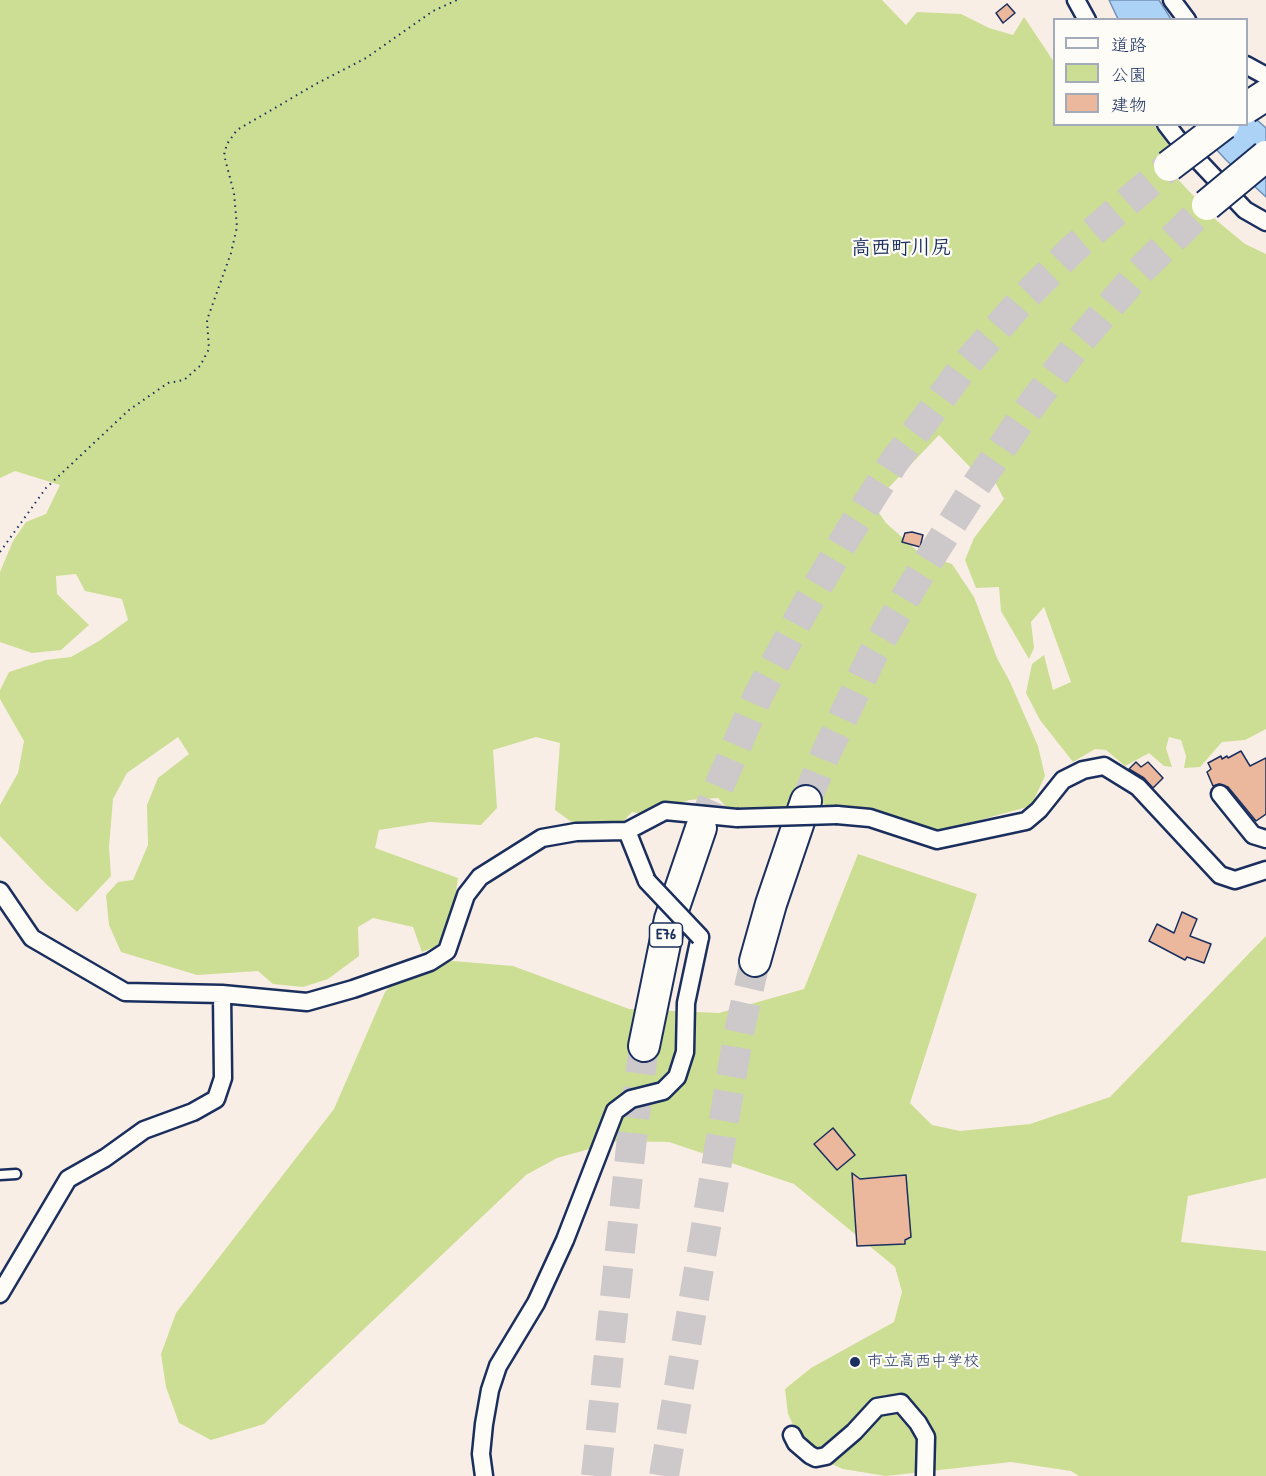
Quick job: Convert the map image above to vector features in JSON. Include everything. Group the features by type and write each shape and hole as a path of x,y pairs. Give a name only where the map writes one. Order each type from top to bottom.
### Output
{"highway":[{"path":"1248,107 1266,95"},
{"path":"1169,166 1221,126"},
{"path":"1207,205 1263,159"},
{"path":"755,961 777,884 806,801"},
{"name":"E76","path":"644,1046 670,919 701,828"}],"street":[{"path":"1076,0 1086,18"},
{"path":"1172,0 1186,18"},
{"path":"1248,66 1266,75"},
{"path":"1248,92 1266,106"},
{"path":"1168,126 1245,210 1266,222"},
{"path":"0,891 32,938 125,992 222,994 307,1002 353,989 430,962 447,951 466,895 480,877 542,838 576,832 627,831 665,811 738,818 837,815 870,818 937,840 1026,821 1039,810 1063,780 1083,770 1104,766 1138,787 1220,875 1235,880 1266,870"},
{"path":"1220,794 1253,835 1266,839"},
{"path":"484,1476 481,1454 484,1424 495,1374 536,1303 560,1251 615,1111 631,1099 663,1091 677,1077 685,1052 686,1003 700,937 647,881 627,831"},
{"path":"0,1294 68,1179 105,1158 144,1130 193,1112 216,1099 223,1078 222,994"},
{"path":"792,1435 796,1443 810,1455 816,1458 826,1456 854,1432 877,1407 901,1403 918,1423 926,1437 925,1476"}],"lane":[{"path":"0,1175 16,1174"}],"path":[{"path":"0,552 46,488 129,410 168,383 184,380 200,366 209,349 207,320 231,253 237,227 234,193 224,155 226,144 237,130 315,84 366,58 433,11 457,0"}],"green space":[{"path":"0,0 882,0 906,25 917,12 961,14 989,28 1013,35 1024,17 1053,60 1053,126 1155,126 1171,149 1159,159 1216,220 1245,244 1266,254 1266,729 1245,740 1222,742 1200,767 1184,768 1186,756 1181,740 1169,737 1166,748 1172,767 1164,766 1149,753 1125,766 1106,750 1095,749 1073,762 1040,720 1026,693 1032,664 1044,655 1053,690 1071,682 1044,607 1031,622 1034,648 1029,659 1001,611 999,587 976,588 965,560 974,538 1004,499 987,467 970,467 939,435 873,504 886,523 922,555 952,564 974,597 997,658 1038,746 1045,776 1031,806 936,832 872,812 827,806 814,797 788,807 731,812 718,798 689,800 649,815 632,812 618,827 573,823 555,810 560,743 536,737 493,750 497,808 481,825 430,822 379,830 375,848 458,878 453,910 437,946 422,952 413,927 373,918 358,927 359,956 328,979 303,987 273,984 258,971 197,975 121,952 109,925 106,895 118,882 133,880 148,845 147,805 158,778 189,754 178,737 127,773 113,799 109,847 111,876 77,912 45,883 0,836 0,805 18,773 24,741 0,699 0,690 9,672 46,660 71,657 99,641 128,620 122,599 85,591 76,574 56,576 57,594 89,625 61,650 32,653 0,642 0,572 13,541 26,522 46,514 60,485 15,471 0,478"},
{"path":"858,854 977,894 910,1103 932,1125 960,1131 1030,1124 1110,1097 1266,936 1266,1178 1188,1196 1181,1242 1266,1251 1266,1476 1079,1476 1071,1471 1011,1462 886,1476 843,1469 806,1453 788,1414 785,1389 811,1368 894,1322 902,1292 895,1267 794,1184 669,1142 618,1141 557,1158 526,1175 264,1424 211,1440 179,1423 166,1387 161,1354 176,1313 334,1109 385,992 407,968 453,961 513,966 629,1009 719,1013 804,989"}],"water":[{"path":"1109,0 1159,0 1170,18 1118,18"},
{"path":"1248,112 1266,128 1266,197 1226,160 1195,126 1248,126"}],"building":[{"path":"1007,4 1015,13 1003,23 996,13"},
{"path":"905,533 923,535 920,547 902,542"},
{"path":"1241,751 1250,766 1266,758 1266,814 1256,821 1228,787 1219,784 1213,786 1207,772 1211,769 1208,763 1221,756 1222,759 1227,756 1228,758"},
{"path":"1136,762 1141,767 1148,762 1163,778 1153,788 1144,778 1129,769"},
{"path":"1182,912 1197,919 1190,936 1211,944 1204,963 1187,957 1185,960 1149,941 1157,924 1174,933"},
{"path":"833,1128 855,1155 837,1170 814,1144"},
{"path":"852,1173 860,1179 906,1175 911,1237 905,1240 905,1244 857,1246"}],"tunnel":[{"path":"701,828 758,696 803,611 894,462 963,368 1023,299 1073,249 1169,166"},
{"path":"806,801 825,755 874,652 975,487 1027,411 1080,341 1140,271 1207,205"},
{"path":"664,1476 738,1037 755,961"},
{"path":"596,1476 633,1128 644,1046"}],"place":[{"name":"市立高西中学校","path":"855,1362"}],"district":[{"name":"高西町川尻","path":"901,249"}]}
